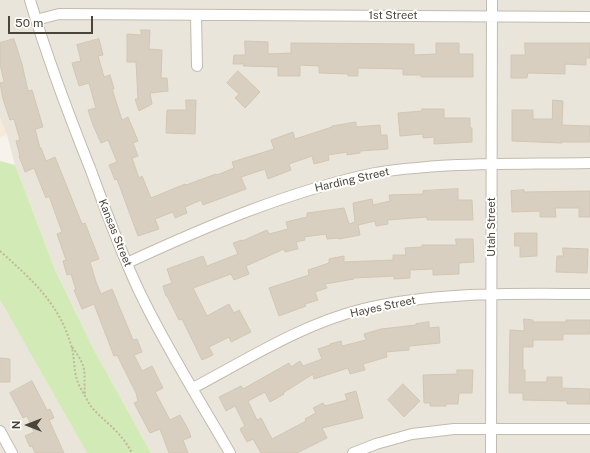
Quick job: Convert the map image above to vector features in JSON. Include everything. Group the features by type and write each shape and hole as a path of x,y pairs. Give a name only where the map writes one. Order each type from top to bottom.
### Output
{"street":[{"name":"Kansas Street","path":"30,0 77,134 141,294 230,453"},
{"name":"Utah Street","path":"491,453 492,0"},
{"name":"1st Street","path":"36,20 59,14 590,17"},
{"path":"196,15 198,66"},
{"name":"Harding Street","path":"127,262 198,230 277,200 321,186 376,173 471,164 590,163"},
{"name":"Hayes Street","path":"193,388 290,337 323,322 362,309 428,298 492,294 590,294"},
{"path":"353,453 376,444 412,434 454,429 590,429"},
{"path":"0,431 12,453"}],"path":[{"path":"0,252 21,270 43,293 56,310 72,346 85,367 85,396"},
{"path":"72,346 76,377 90,405 122,437 132,453"}],"shaded area":[{"path":"0,0 590,0 590,453 151,453 94,350 55,270 15,165 7,135 0,118"},
{"path":"0,118 7,135 0,137"},
{"path":"0,300 87,453 0,453"}],"green space":[{"path":"0,161 15,165 55,270 94,350 151,453 87,453 0,300"}],"building":[{"path":"141,30 150,30 149,49 162,50 161,78 167,78 168,91 150,93 152,104 139,111 135,99 138,99 136,62 127,62 127,34 141,35"},
{"path":"14,39 22,64 28,91 32,90 43,127 35,129 40,148 46,161 55,157 82,224 85,223 99,259 90,262 101,294 112,289 133,340 137,339 142,352 134,355 142,371 152,366 163,388 155,392 170,420 180,415 188,429 191,437 183,440 188,453 169,453 160,429 150,433 134,403 138,401 136,393 117,355 114,356 94,304 82,309 74,290 76,290 71,274 67,275 63,261 66,260 57,234 62,232 49,196 46,198 34,168 25,172 19,156 16,141 20,140 14,119 10,120 3,99 0,83 4,82 0,64 0,43"},
{"path":"99,39 103,55 98,56 104,77 110,75 114,89 112,89 122,120 128,117 138,141 133,143 138,156 132,158 139,178 142,176 151,198 185,184 186,185 216,174 217,175 234,168 232,162 274,149 271,140 293,132 295,139 332,126 356,122 356,127 380,125 381,135 387,135 388,149 360,151 360,153 347,155 347,152 328,155 329,160 314,164 312,156 289,164 291,170 268,179 265,169 241,177 246,189 203,205 201,200 185,207 187,213 175,218 173,212 155,219 159,229 138,236 117,179 115,180 109,165 117,162 108,140 101,143 88,110 96,108 89,83 79,86 72,63 81,61 77,45"},
{"path":"245,41 268,42 268,54 291,53 291,43 300,43 414,44 414,55 436,54 436,43 459,43 459,54 473,54 473,77 421,77 421,75 403,75 403,69 358,68 358,76 348,76 348,74 319,73 319,66 300,65 300,76 278,76 278,67 243,66 245,64 233,64 234,55 245,55"},
{"path":"525,43 590,43 590,58 586,58 586,65 565,64 565,74 528,73 527,78 511,78 511,55 525,55"},
{"path":"238,71 260,92 245,108 235,98 239,94 227,83"},
{"path":"186,100 196,100 195,134 166,133 167,110 186,110"},
{"path":"553,100 563,101 562,125 590,126 590,142 562,143 512,141 512,110 533,110 533,119 552,119"},
{"path":"422,109 444,109 444,118 470,118 472,142 434,144 434,137 423,138 423,134 400,136 398,113 422,111"},
{"path":"458,189 458,200 472,200 473,220 427,220 427,217 387,220 388,224 376,226 375,221 358,225 360,235 339,239 327,239 326,234 304,237 305,240 296,242 298,249 285,252 284,249 246,266 249,274 234,280 231,274 193,288 207,316 229,304 234,313 239,310 251,332 231,342 229,337 209,347 213,355 202,360 182,319 179,320 166,296 163,286 172,283 167,269 203,256 207,266 238,254 233,243 242,241 267,230 269,234 288,229 286,222 307,217 307,213 344,208 349,224 355,222 353,203 372,199 373,205 390,201 389,195 423,194 423,191"},
{"path":"524,190 524,192 590,191 590,217 579,217 579,208 555,208 556,217 540,217 540,211 512,212 511,191"},
{"path":"515,233 537,233 537,256 520,257 520,246 515,246"},
{"path":"456,239 473,239 474,262 459,263 459,274 433,275 433,269 410,270 410,278 394,279 394,276 354,278 325,284 327,288 315,292 318,300 305,304 306,306 279,316 269,288 309,275 308,270 329,263 329,259 344,256 344,262 393,260 393,255 406,255 405,248 422,247 422,245 456,245"},
{"path":"563,248 588,249 587,273 556,272 557,256 563,256"},
{"path":"524,319 533,320 533,322 590,320 590,334 563,334 563,340 533,340 533,347 523,347 523,370 525,370 525,382 547,382 547,377 562,377 562,388 590,389 590,404 567,404 567,401 523,400 523,393 509,393 510,330 524,331"},
{"path":"429,322 429,328 439,327 440,343 409,346 409,350 386,352 387,357 363,364 365,370 350,374 348,368 314,379 313,374 270,402 265,392 248,401 257,420 261,418 272,439 306,421 305,419 316,413 313,408 323,403 325,406 347,400 345,394 356,391 363,418 322,428 327,438 297,453 261,453 253,439 247,442 240,429 245,426 235,406 226,411 219,397 241,386 243,389 289,363 291,367 300,361 303,366 322,359 318,349 330,344 341,341 342,346 366,340 364,334 381,329"},
{"path":"0,358 10,359 10,382 0,382"},
{"path":"457,370 473,370 472,393 459,393 458,404 430,406 430,403 424,403 423,375 457,374"},
{"path":"32,381 47,410 50,409 54,418 49,420 64,453 35,453 32,446 30,447 25,436 34,432 27,416 23,418 10,393"},
{"path":"403,384 420,401 404,417 388,400"}]}
